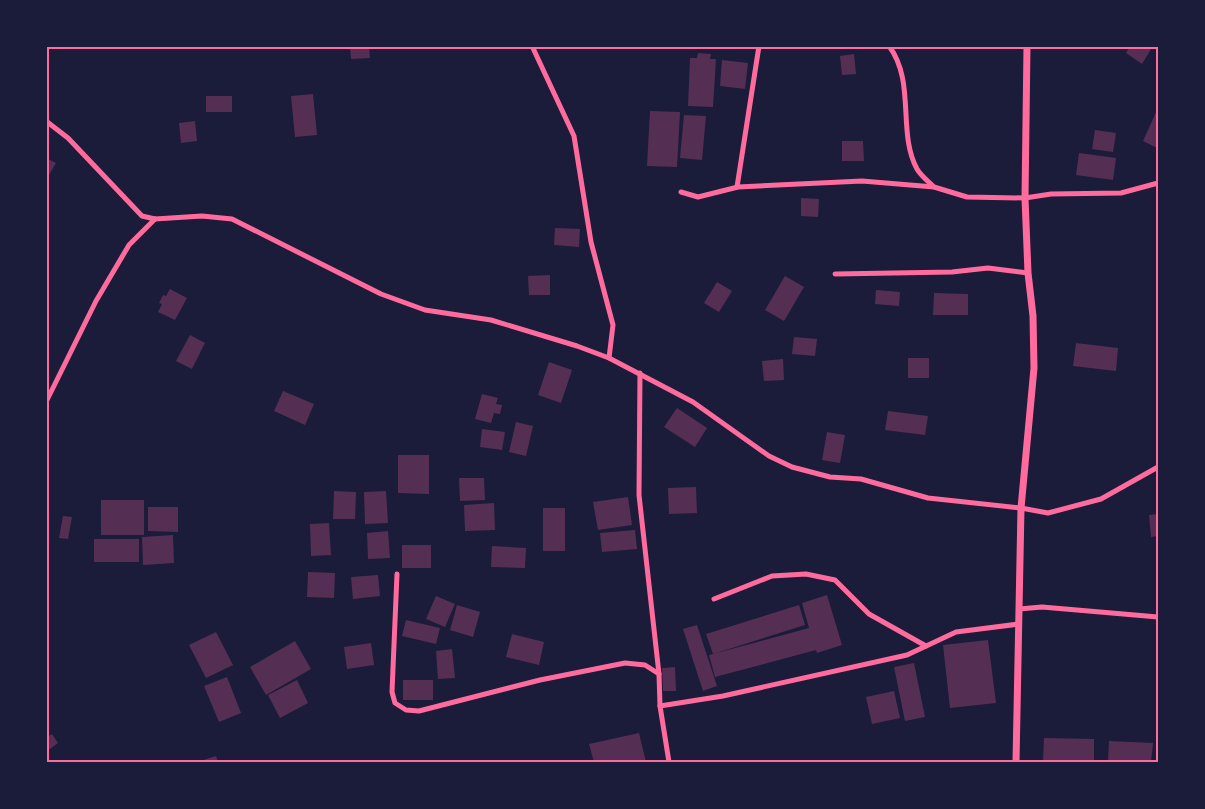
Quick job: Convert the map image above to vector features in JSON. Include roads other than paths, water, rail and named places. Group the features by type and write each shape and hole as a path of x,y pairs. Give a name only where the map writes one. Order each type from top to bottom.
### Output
{"street":[{"path":"532,46 574,136 591,242 614,325 609,358"},
{"path":"737,187 759,46"},
{"path":"889,46 894,53 900,72 906,105 907,141 918,171 934,187"},
{"path":"1016,762 1021,508 1034,368 1034,316 1028,273 1025,198 1027,46"},
{"path":"46,122 68,138 142,216 155,219 202,216 232,219 381,294 425,310 491,320 576,345 640,373 693,402 769,456 792,467 830,477 861,479 928,498 1048,513 1101,499 1158,466"},
{"path":"681,192 698,197 737,187 862,181 934,187 967,197 1025,198 1051,194 1121,193 1158,183"},
{"path":"46,402 96,301 129,245 155,219"},
{"path":"835,274 952,272 988,268 1028,273"},
{"path":"640,373 639,495 659,674 660,706 669,762"},
{"path":"398,574 392,692 395,704 406,710 420,711 540,680 625,663 645,665 659,674"},
{"path":"714,599 772,576 806,574 835,580 869,614 926,646"},
{"path":"1019,609 1042,607 1158,618"},
{"path":"660,706 723,696 907,655 956,632 1019,624"}]}
